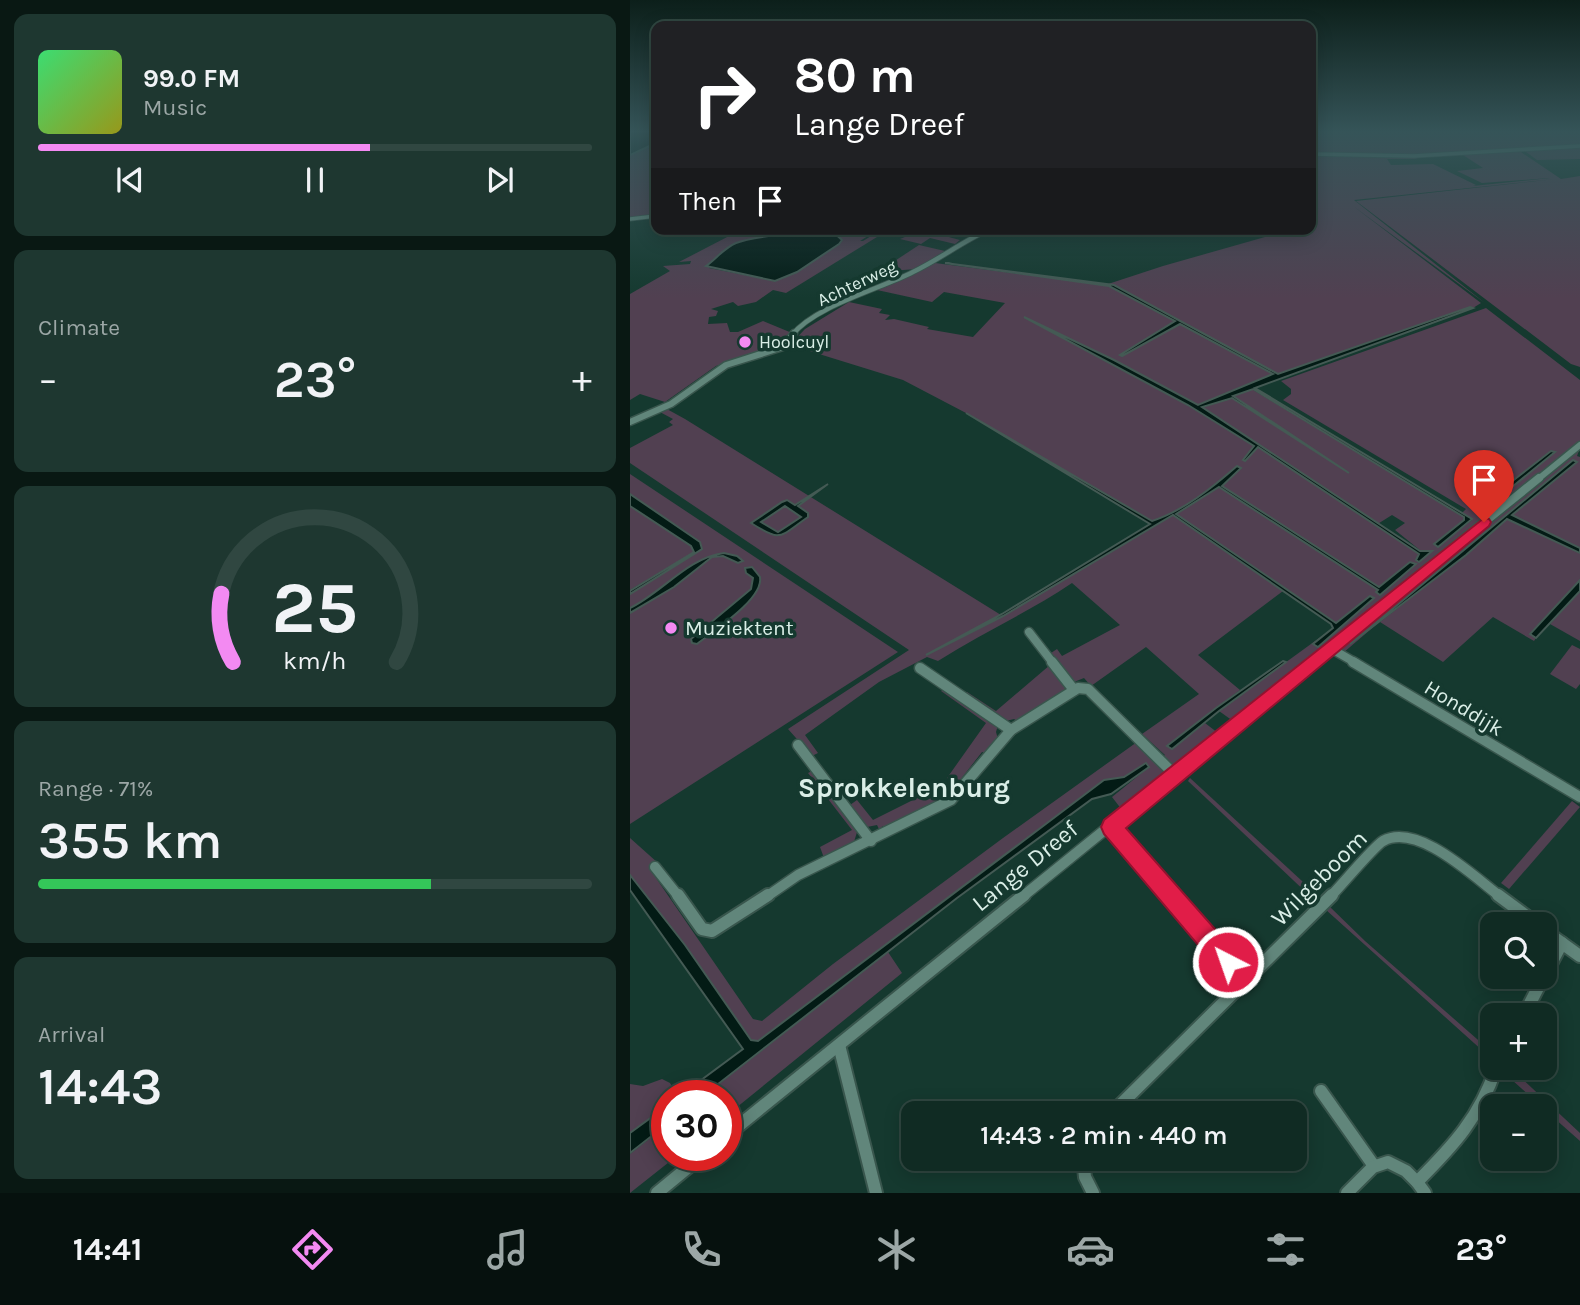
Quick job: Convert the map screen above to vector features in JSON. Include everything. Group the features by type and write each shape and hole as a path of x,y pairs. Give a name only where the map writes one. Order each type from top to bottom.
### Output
{"street":[{"path":"630,219 651,217"},
{"name":"Achterweg","path":"630,422 671,404 726,365 783,347 797,329 829,309 914,272 977,235"},
{"name":"Lange Dreef","path":"742,1123 1580,445"},
{"path":"1029,632 1074,691"},
{"name":"Honddijk","path":"1331,648 1580,797"},
{"path":"920,668 1011,730"},
{"path":"655,867 663,874 702,929 712,931 798,875 951,800 1011,730 1080,688 1088,689 1175,775"},
{"path":"798,745 871,841"},
{"path":"1111,827 1245,982"},
{"name":"Wilgeboom","path":"1124,1101 1383,841 1406,837 1431,845 1520,912"},
{"path":"1557,939 1580,956"},
{"path":"1557,953 1562,943"},
{"path":"839,1045 876,1193"},
{"path":"1347,1193 1383,1160 1393,1161 1405,1168 1421,1187 1457,1142 1487,1096 1492,1080"},
{"path":"1321,1091 1374,1166"},
{"path":"657,1193 684,1171"},
{"path":"1084,1171 1093,1193"}],"shaded area":[{"path":"630,187 651,187 651,216 630,218"},
{"path":"1316,187 1482,187 1354,200 1485,303 1353,206 1481,303 1322,361 1274,375 1250,388 1464,517 1464,520 1443,536 1438,546 1472,520 1462,513 1466,509 1283,400 1291,394 1291,389 1281,381 1486,308 1580,380 1580,442 1233,721 1219,711 1333,628 1333,625 1283,591 1198,655 1240,690 1216,708 1172,749 1205,723 1218,733 1122,810 1112,797 1149,767 1146,764 1124,777 1104,780 801,1009 753,1042 685,945 630,875 630,838 658,863 652,870 656,878 753,1019 762,1021 833,964 1137,742 1158,761 1165,755 1142,734 1199,694 1146,647 1091,686 1084,678 1074,682 1051,653 1057,649 1062,656 1120,625 1072,583 938,661 927,657 879,682 805,735 818,753 812,756 788,729 909,650 630,463 630,448 673,425 669,422 673,419 658,411 665,408 1001,615 926,655 1003,616 1156,523 1189,506 1219,485 1236,467 1186,505 1152,521 966,413 903,380 790,345 805,329 849,302 882,309 879,313 890,315 885,320 894,319 929,327 927,329 973,337 1005,303 944,292 932,302 877,290 935,263 1105,285 1272,235 1316,235","holes":["1392,515 1405,523 1395,530 1421,551 1429,551 1416,560 1419,554 1376,525"]},
{"path":"1486,187 1580,187 1580,367 1571,364 1356,201"},
{"path":"731,235 775,235 729,248 717,257 709,268 775,281 797,272 839,244 842,240 836,235 870,235 860,241 863,241 873,235 880,235 786,293 773,290 756,302 738,306 733,302 711,309 718,311 716,316 709,317 708,324 727,323 730,332 738,332 763,321 792,333 779,345 716,366 665,402 640,394 630,400 630,294 670,271 663,266 690,264 691,261 679,262"},
{"path":"910,235 941,235 960,240 955,244 930,238 921,244 900,239"},
{"path":"919,245 945,251 916,269 878,272"},
{"path":"1580,448 1577,456 1580,457 1580,548 1511,515 1508,518 1580,553 1580,580 1530,634 1536,638 1534,641 1493,617 1443,662 1380,622 1466,555 1498,525 1460,553 1343,653 1337,649 1357,629"},
{"path":"630,474 898,652 630,824 630,594 702,549 700,542 630,494"},
{"path":"630,506 691,546 694,552 630,590"},
{"path":"1580,591 1580,641 1550,624"},
{"path":"1572,645 1580,649 1580,684 1576,689 1550,674"},
{"path":"1050,665 1068,690 1017,721 1006,721 964,695 967,692 996,711"},
{"path":"944,689 998,725 998,739 985,753 982,752 957,784 947,778 986,723 941,691"},
{"path":"814,770 858,829 853,845 824,858 820,847 852,830 808,773"},
{"path":"1190,778 1315,893 1311,897 1188,781"},
{"path":"941,786 953,793 947,799 885,829 883,826 879,829 877,825 867,827 850,805 857,800 873,820"},
{"path":"1572,801 1580,807 1509,889 1501,883"},
{"path":"1329,906 1480,1042 1480,1048 1325,909"},
{"path":"888,952 902,973 742,1103 742,1080 724,1080"},
{"path":"1512,1080 1524,1080 1538,1094 1528,1094"},
{"path":"651,1083 651,1118 630,1133 630,1084 643,1086"},
{"path":"1557,1111 1580,1133 1580,1141 1557,1121"},
{"path":"651,1138 651,1171 658,1171 630,1193 630,1154"}],"water":[{"path":"776,235 836,235 842,240 797,272 775,281 706,266 728,248 744,240"},
{"path":"945,263 1114,285 1278,374 1473,308 1255,388 1472,519 1438,547 1434,544 1464,520 1464,517 1253,389 1233,396 1349,473 1232,398 1202,407 1420,551 1432,551 1419,562 1416,560 1419,554 1258,447 1243,460 1254,446 1188,405 1024,317 1114,360 1198,405 1273,374 1180,324 1122,356 1120,355 1175,321 1109,286"},
{"path":"966,413 1152,521 1186,505 1237,466 1241,468 1222,486 1379,587 1410,562 1416,564 1380,595 1376,592 1378,590 1219,487 1176,514 1336,623 1370,596 1374,598 1318,647 1313,644 1333,628 1331,624 1173,515 1003,616 926,655 1002,614 1150,524"},
{"path":"1551,451 1555,452 1480,513 1475,510"},
{"path":"1573,460 1577,462 1512,515 1580,548 1580,553 1507,519 1466,555 1350,644"},
{"path":"828,484 798,506 808,513 808,517 785,533 775,535 751,523 782,502 787,500 795,505","holes":["785,506 801,517 778,532 761,522"]},
{"path":"630,494 700,542 702,549 630,594 630,591 694,552 691,546 630,506"},
{"path":"724,553 737,556 743,561 738,563 723,556 712,557 674,587 630,613 630,608 687,568 698,561"},
{"path":"752,567 760,577 754,595 725,623 697,644 692,643 691,639 751,589 753,578 746,573 745,568"},
{"path":"1580,580 1580,591 1536,638 1530,634"},
{"path":"1283,661 1286,662 1172,749 1167,746 1216,708"},
{"path":"1146,763 1149,767 1111,794 1092,799 957,898 723,1080 701,1080 743,1049 630,890 630,875 685,945 751,1040 758,1041 1104,780 1124,777"},
{"path":"651,1118 651,1137 630,1153 630,1133"}],"place":[{"name":"Hoolcuyl","path":"745,342"},
{"name":"Muziektent","path":"671,628"}],"district":[{"name":"Sprokkelenburg","path":"904,787"}],"route":[{"path":"1228,962 1111,827 1484,522"}]}
